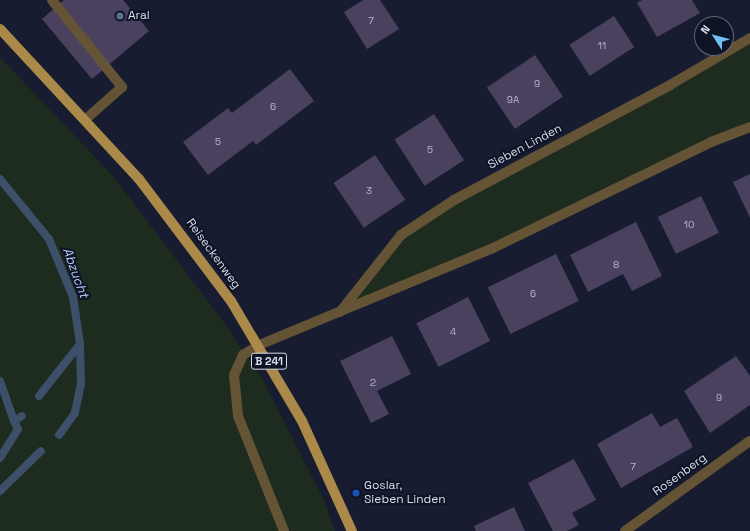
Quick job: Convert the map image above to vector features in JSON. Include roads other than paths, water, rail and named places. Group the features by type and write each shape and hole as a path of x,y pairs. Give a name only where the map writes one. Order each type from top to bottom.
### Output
{"main road":[{"name":"Reiseckenweg","path":"0,29 86,119 161,205 259,345 319,456 352,531"}],"street":[{"path":"52,0 122,87 86,119"},
{"name":"Sieben Linden","path":"340,313 401,235 454,200 670,85 750,38"},
{"path":"284,531 238,416 234,374 243,355 259,345 340,313 491,249 711,142 750,127"},
{"name":"Rosenberg","path":"625,531 750,441"}],"waterway":[{"name":"Abzucht","path":"0,179 49,239 73,297 80,344 81,384 75,413 59,435"},
{"path":"39,396 80,344"},
{"path":"0,381 14,421"},
{"path":"0,458 18,429 14,421 22,416"},
{"name":"Abzucht","path":"0,491 41,451"}],"place":[{"name":"Aral","path":"120,16"},
{"name":"Goslar, Sieben Linden","path":"356,493"}]}
